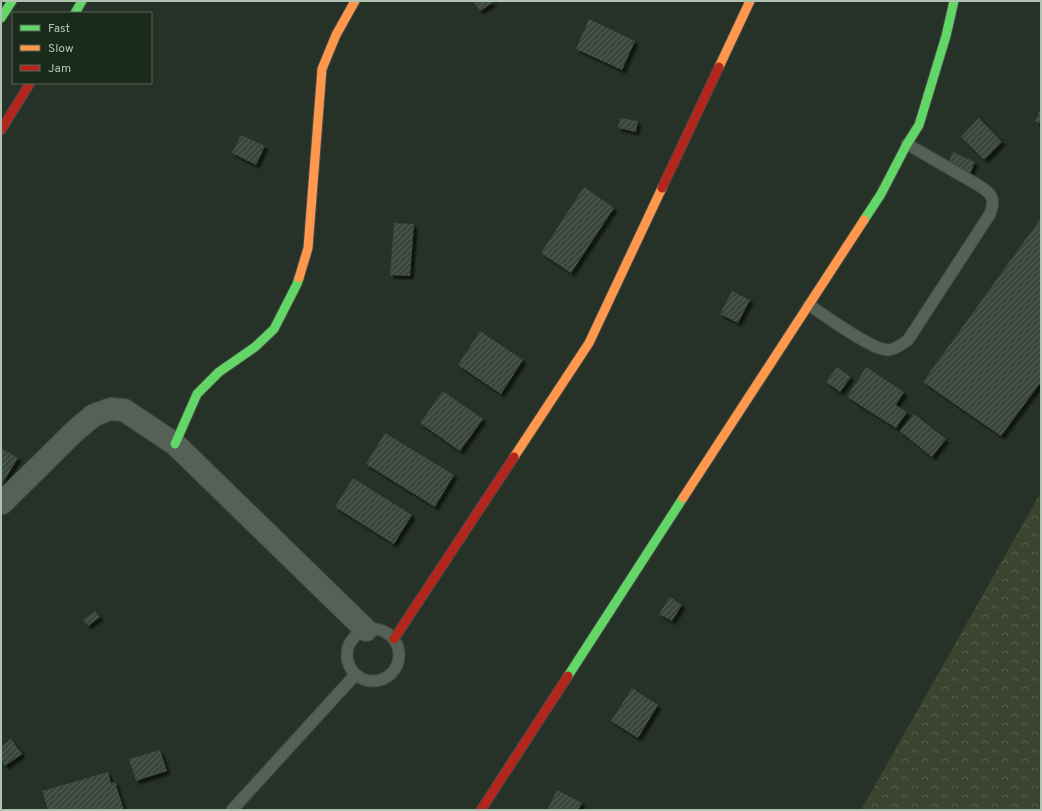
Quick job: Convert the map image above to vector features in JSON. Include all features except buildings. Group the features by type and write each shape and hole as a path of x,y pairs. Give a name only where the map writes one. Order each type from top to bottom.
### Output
{"street":[{"path":"1,18 12,1"},
{"path":"76,12 82,1"},
{"path":"175,444 197,394 219,372 255,347 274,329 297,284 308,248 322,68 336,35 356,1"},
{"path":"394,639 589,343 750,1"},
{"path":"481,810 881,194 907,144 919,125 946,36 954,1"},
{"path":"1,130 29,84"},
{"path":"2,503 75,431 94,415 111,409 124,410 175,444 366,630"}],"lane":[{"path":"809,305 870,344 889,350 898,347 908,340 990,214 993,204 992,197 988,192 907,144"},
{"path":"375,628 384,631 394,639 397,643 399,661 389,676 381,680 372,681 363,679 356,674 350,666 348,649 352,640 358,633 375,628"},
{"path":"232,810 356,674"}],"green space":[{"path":"1041,492 1041,810 861,810"}],"traffic: fast":[{"path":"1,18 12,1"},
{"path":"76,12 82,1"},
{"path":"864,220 881,194 907,144 919,125 946,36 954,1"},
{"path":"175,444 197,394 219,372 255,347 274,329 299,278"},
{"path":"568,676 683,498"}],"traffic: slow":[{"path":"299,278 308,248 322,69 336,35 355,1"},
{"path":"719,67 750,1"},
{"path":"514,457 589,343 662,188"},
{"path":"683,498 864,220"}],"traffic: jam":[{"path":"662,188 719,67"},
{"path":"1,130 29,84"},
{"path":"394,639 514,457"},
{"path":"481,810 568,676"}]}
